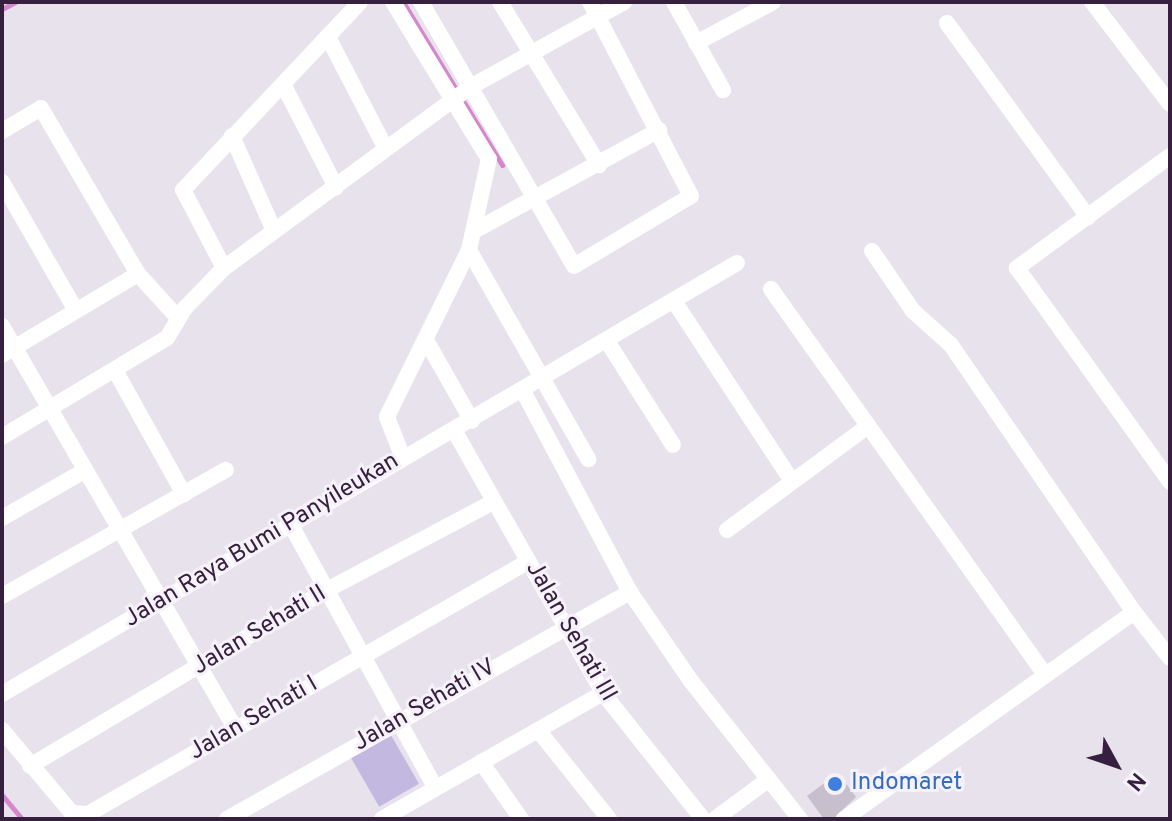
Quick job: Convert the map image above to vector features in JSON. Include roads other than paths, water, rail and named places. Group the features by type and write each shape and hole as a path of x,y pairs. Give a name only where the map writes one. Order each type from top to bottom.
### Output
{"street":[{"path":"224,268 183,190 329,39 360,2"},
{"path":"393,2 463,93 568,263 582,265 691,196 594,9"},
{"path":"403,458 387,417 469,250 489,159 421,2"},
{"path":"500,2 599,165"},
{"path":"2,437 116,372 167,338 178,318 224,268 336,187 385,147 463,93 531,56 594,9 624,2"},
{"path":"674,2 723,90"},
{"path":"696,43 773,2"},
{"path":"1092,2 1170,104"},
{"path":"947,23 1088,217"},
{"path":"329,39 385,147"},
{"path":"284,86 336,187"},
{"path":"2,131 41,108 138,274 178,318"},
{"path":"474,231 533,203 659,130"},
{"path":"232,136 274,231"},
{"path":"1170,156 1017,268 1170,482"},
{"path":"2,182 75,309"},
{"path":"469,250 540,381 588,459"},
{"path":"872,251 913,311 951,345 1134,612 1170,658"},
{"name":"Jalan Raya Bumi Panyileukan","path":"2,694 292,527 403,458 455,432 737,263"},
{"path":"8,352 75,309 138,274"},
{"path":"771,289 1045,674"},
{"path":"674,301 787,474"},
{"path":"2,326 8,352 50,411 236,729"},
{"path":"426,340 472,421"},
{"path":"607,341 673,445"},
{"path":"116,372 188,492"},
{"path":"523,391 627,594 800,819"},
{"path":"727,530 868,426"},
{"name":"Jalan Sehati III","path":"455,432 603,693 703,819"},
{"path":"2,596 226,470"},
{"path":"2,518 84,471"},
{"name":"Jalan Sehati II","path":"30,766 325,591 493,502"},
{"path":"292,527 435,787"},
{"name":"Jalan Sehati I","path":"2,730 30,766 78,817 529,561"},
{"name":"Jalan Sehati IV","path":"227,819 565,626 627,594"},
{"path":"844,819 1134,612"},
{"path":"382,819 603,693"},
{"path":"538,730 609,819"},
{"path":"481,762 521,819"},
{"path":"715,819 769,779"}],"waterway":[{"path":"2,9 15,2"},
{"path":"403,2 502,165"},
{"path":"2,795 22,819"}],"place":[{"name":"Indomaret","path":"835,784"}]}
